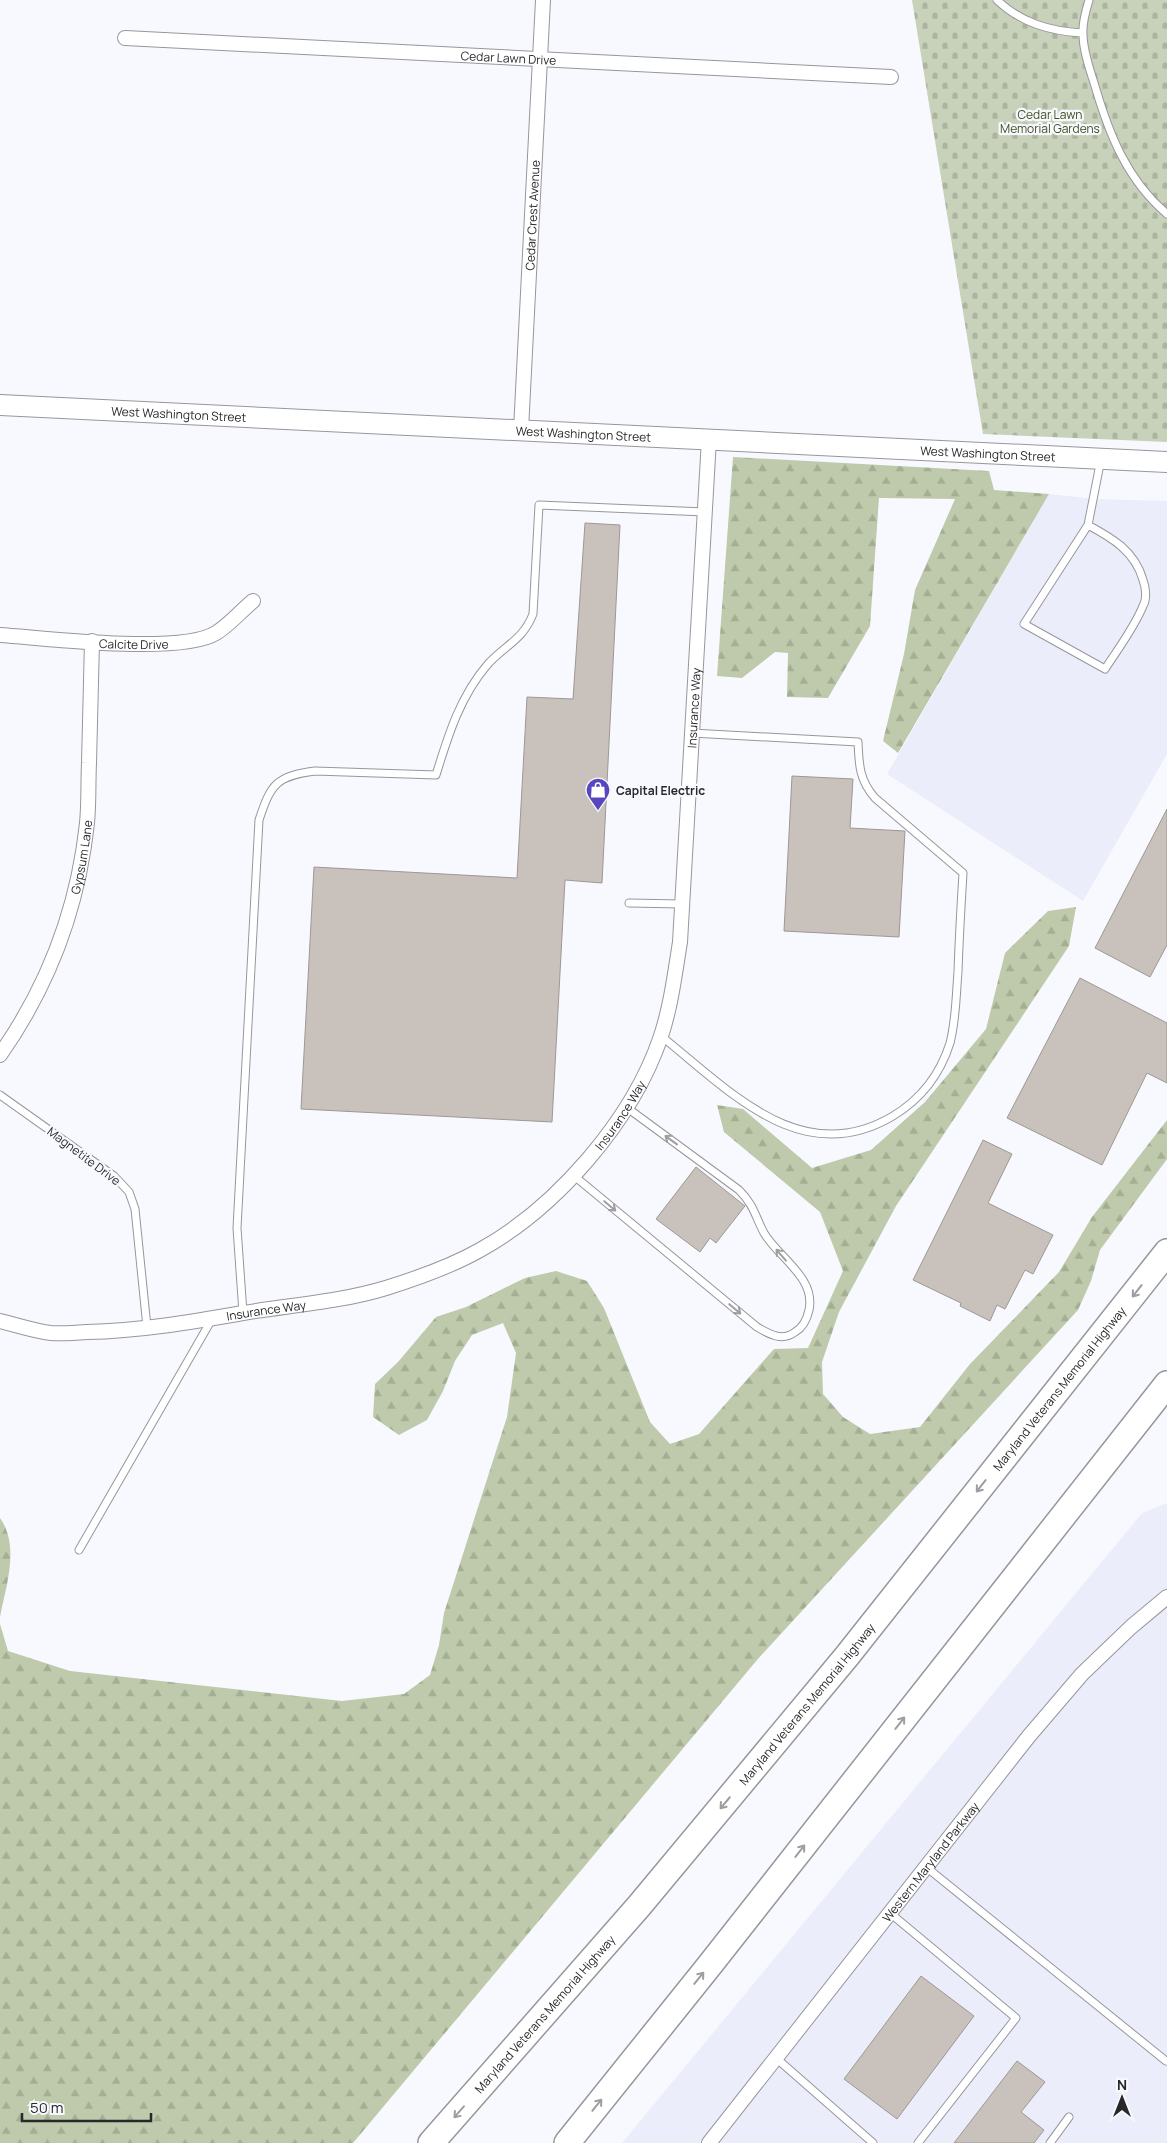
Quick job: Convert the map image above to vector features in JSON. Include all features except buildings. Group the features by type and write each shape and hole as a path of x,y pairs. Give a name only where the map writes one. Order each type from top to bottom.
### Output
{"highway":[{"name":"Maryland Veterans Memorial Highway","path":"431,2143 639,1906 847,1656 1167,1252"},
{"path":"567,2143 1167,1384"}],"main road":[{"name":"West Washington Street","path":"0,405 1167,462"}],"street":[{"name":"Cedar Crest Avenue","path":"521,430 543,0"},
{"name":"Cedar Lawn Drive","path":"125,38 891,77"},
{"name":"Insurance Way","path":"0,1321 51,1333 109,1332 212,1319 338,1299 384,1289 432,1273 480,1250 523,1223 590,1156 626,1107 642,1078 661,1036 680,942 709,439"},
{"name":"Calcite Drive","path":"0,635 92,641 190,642 216,633 253,601"},
{"name":"Gypsum Lane","path":"0,1055 26,1015 55,957 67,926 79,874 87,823 92,641"},
{"name":"Western Maryland Parkway","path":"709,2143 1029,1736 1082,1674 1131,1627 1167,1597"}],"lane":[{"path":"997,0 1031,23 1053,31 1082,33"},
{"path":"1089,0 1082,33 1088,65 1106,124 1121,158 1144,191 1167,214"},
{"path":"1088,525 1112,538 1130,554 1141,570 1146,588 1144,605 1105,669 1024,624 1088,525 1095,499 1101,459"},
{"path":"243,1314 237,1228 259,820 267,797 279,780 297,773 315,771 436,775 461,702 487,665 527,629 533,614 539,505 705,512"},
{"path":"661,1036 747,1104 775,1122 804,1132 829,1134 855,1131 874,1125 907,1107 928,1088 941,1066 954,1024 963,873 865,787 859,770 858,742 692,733"},
{"path":"629,903 682,904"},
{"name":"Magnetite Drive","path":"0,1094 114,1176 129,1192 135,1209 147,1327"},
{"path":"572,1174 757,1327 772,1336 781,1337 790,1336 801,1329 807,1319 810,1294 804,1280 764,1232 751,1202 739,1190 626,1107"},
{"path":"79,1550 212,1319"},
{"path":"926,1867 1166,2061"},
{"path":"890,1913 1016,2018 918,2143"},
{"path":"776,2058 873,2143"},
{"path":"1050,2143 1070,2117"}],"shaded area":[{"path":"1049,494 1095,499 1167,501 1167,754 1083,901 887,774"},
{"path":"1167,1503 1167,2143 622,2143 1142,1513"}],"green space":[{"name":"Cedar Lawn Memorial Gardens","path":"912,0 1167,0 1167,442 983,434"},
{"path":"733,457 989,471 994,490 1049,494 898,753 883,741 904,654 915,590 955,499 879,498 870,626 828,698 787,697 788,653 775,652 742,678 717,676"},
{"path":"1076,907 1069,946 896,1206 839,1312 822,1362 823,1394 843,1417 870,1434 920,1427 970,1364 1059,1272 1092,1217 1167,1120 1167,1159 1100,1250 1091,1281 1078,1310 757,1660 353,2143 0,2143 0,1624 8,1651 70,1671 342,1701 404,1694 430,1675 439,1645 444,1613 507,1417 516,1353 503,1323 472,1335 455,1361 443,1391 427,1420 399,1435 373,1417 375,1384 398,1362 436,1317 466,1307 525,1278 556,1271 587,1281 604,1308 650,1422 670,1444 699,1434 774,1349 808,1348 843,1271 820,1212 724,1132 717,1105 743,1109 812,1168 871,1150 925,1102 986,1029 1005,953 1048,911"},
{"path":"0,1518 6,1529 9,1541 10,1566 0,1617"}],"place":[{"name":"Capital Electric","path":"598,811"}]}
